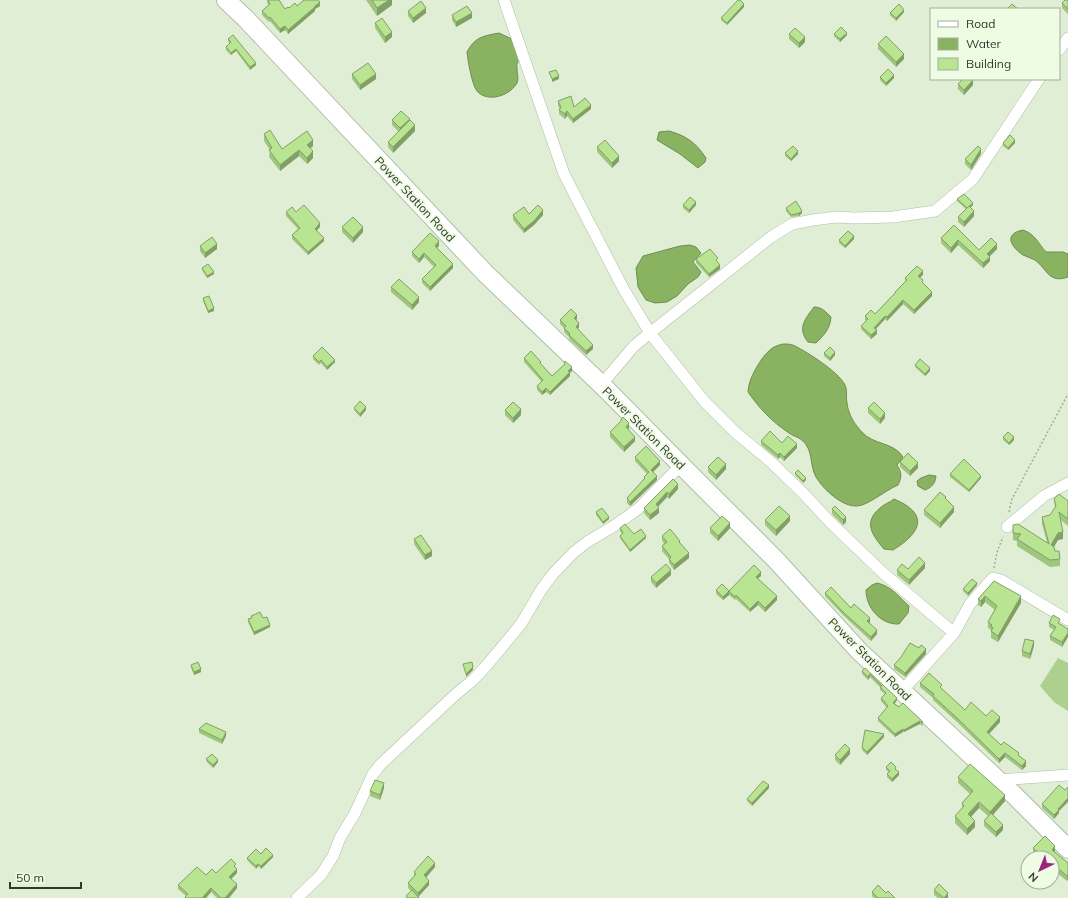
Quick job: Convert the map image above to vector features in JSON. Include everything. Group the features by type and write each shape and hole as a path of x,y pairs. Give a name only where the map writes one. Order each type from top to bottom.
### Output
{"main road":[{"name":"Power Station Road","path":"226,0 246,19 485,273 601,385 776,560 859,651 997,780 1068,849"}],"street":[{"path":"504,0 564,174 623,288 650,333 683,376 736,433 771,462 882,572 954,633"},
{"path":"1060,49 1068,38"},
{"path":"601,385 634,346 765,242 792,224 836,217 893,217 935,212 973,179 1038,80"},
{"path":"297,898 321,875 333,856 340,838 355,813 369,781 381,764 473,680 487,665 521,624 541,590 553,574 573,553 586,542 625,519 638,509 682,465"},
{"path":"1007,527 1044,496 1068,483"},
{"path":"902,692 954,633 970,604 993,578 1001,580 1068,620"},
{"path":"997,780 1068,775"}],"path":[{"path":"993,578 997,552 1007,527 1012,499 1068,394"}],"shaded area":[{"path":"1058,658 1068,663 1068,711 1054,702 1040,686"}],"water":[{"path":"499,33 512,39 519,57 517,66 518,81 514,88 504,94 486,97 477,91 473,84 467,52 476,40 488,35"},
{"path":"669,131 681,135 695,144 706,158 705,162 698,168 680,154 657,140 659,132"},
{"path":"1023,230 1033,236 1046,252 1063,252 1068,254 1068,277 1057,279 1052,277 1035,260 1023,255 1012,245 1011,238 1013,234"},
{"path":"690,245 696,247 701,253 693,262 701,272 698,277 688,284 677,296 667,302 655,303 646,300 638,287 636,268 643,256 680,246"},
{"path":"814,307 822,309 831,317 828,328 816,343 808,342 803,332 805,320"},
{"path":"783,344 794,345 808,353 824,364 844,383 849,411 857,426 867,436 889,446 899,452 903,457 897,465 901,475 898,485 871,501 857,506 851,506 845,504 828,492 819,482 814,472 810,453 806,444 771,419 748,392 750,381 763,357 772,348"},
{"path":"929,475 936,476 934,483 931,486 925,490 918,486 917,481"},
{"path":"894,499 913,511 917,517 918,524 910,537 903,544 893,550 884,549 873,534 871,523 875,513"},
{"path":"877,583 891,589 909,606 908,613 899,624 886,622 872,609 866,590"}],"building":[{"path":"268,0 279,0 285,9 288,7 289,8 295,3 297,6 304,0 318,0 320,2 288,30 285,26 280,29 270,17 269,18 262,11 270,4"},
{"path":"372,0 389,0 377,8"},
{"path":"738,0 744,4 727,23 721,18"},
{"path":"1065,0 1068,0 1068,9 1062,3"},
{"path":"421,1 426,8 413,18 408,11"},
{"path":"899,4 904,10 896,18 890,13"},
{"path":"1012,4 1017,8 1008,8"},
{"path":"467,6 472,13 456,22 452,15"},
{"path":"382,18 392,32 385,37 375,23"},
{"path":"841,27 847,33 840,39 834,34"},
{"path":"795,28 805,37 799,43 789,34"},
{"path":"233,35 256,63 250,67 236,49 231,53 226,47 231,42 228,39"},
{"path":"886,36 904,54 896,62 878,44"},
{"path":"368,63 376,74 360,85 352,74"},
{"path":"888,69 894,75 886,83 880,77"},
{"path":"556,70 559,76 552,79 549,72"},
{"path":"962,80 973,80 964,90 958,84"},
{"path":"571,96 574,107 585,98 591,105 573,119 567,111 565,114 559,110 561,107 558,101"},
{"path":"401,111 410,119 400,128 392,120"},
{"path":"410,120 415,125 393,147 388,142"},
{"path":"270,130 282,149 307,131 313,140 307,145 313,151 307,158 299,150 280,165 269,150 272,148 264,134"},
{"path":"1010,135 1015,140 1008,148 1003,143"},
{"path":"605,140 619,156 612,163 597,147"},
{"path":"793,146 798,151 791,159 785,153"},
{"path":"978,146 981,149 971,165 965,159"},
{"path":"964,194 973,203 967,208 957,199"},
{"path":"690,197 696,202 689,210 683,205"},
{"path":"796,201 802,211 791,215 786,208"},
{"path":"304,205 320,223 315,229 324,238 308,252 292,235 300,228 286,212 292,207 296,212"},
{"path":"538,205 543,210 534,221 524,229 513,215 524,207 529,214"},
{"path":"969,206 974,211 964,222 958,217"},
{"path":"353,217 363,227 353,238 342,227"},
{"path":"954,225 979,250 991,238 997,244 987,254 990,257 983,263 958,240 951,248 941,238"},
{"path":"848,231 854,236 845,246 839,240"},
{"path":"430,233 439,241 435,246 453,264 430,287 422,279 436,265 424,253 419,259 412,252"},
{"path":"212,237 217,244 205,253 200,246"},
{"path":"710,249 718,258 716,260 720,265 709,274 696,259"},
{"path":"208,264 214,272 207,276 202,268"},
{"path":"917,266 923,271 918,276 932,292 914,310 903,300 874,328 877,330 871,335 861,326 868,319 865,316 871,310 875,314 907,280 905,278"},
{"path":"399,279 419,297 412,305 391,287"},
{"path":"209,296 214,308 208,311 203,298"},
{"path":"571,309 577,315 574,318 579,323 576,327 593,345 586,351 569,335 570,334 564,328 566,326 560,320"},
{"path":"322,347 335,360 327,367 321,360 319,362 313,356"},
{"path":"830,347 835,352 830,358 824,353"},
{"path":"531,351 552,376 565,364 565,361 572,367 568,371 570,372 550,392 546,388 542,392 537,386 543,380 524,358"},
{"path":"920,359 930,368 925,374 915,365"},
{"path":"360,401 366,407 360,414 354,408"},
{"path":"513,402 521,409 513,418 505,410"},
{"path":"874,402 885,413 880,419 868,408"},
{"path":"623,417 629,423 626,427 635,437 624,447 610,432"},
{"path":"770,431 782,443 788,436 797,444 784,457 780,453 778,455 761,441"},
{"path":"1008,432 1014,437 1009,443 1003,437"},
{"path":"646,446 660,461 651,470 657,476 630,502 627,498 649,472 635,457"},
{"path":"908,453 918,463 910,471 900,462"},
{"path":"718,457 726,464 716,475 708,467"},
{"path":"964,459 981,476 969,490 950,474"},
{"path":"798,470 806,478 803,481 795,473"},
{"path":"673,479 678,484 669,494 667,492 656,504 659,508 650,515 644,508"},
{"path":"940,492 954,507 940,523 924,510"},
{"path":"1059,494 1068,501 1068,519 1059,512 1063,532 1058,533 1051,545 1054,547 1055,551 1059,551 1060,559 1050,560 1017,539 1021,534 1013,533 1013,525 1018,524 1049,544 1042,517 1050,515 1056,506 1054,499"},
{"path":"779,506 790,516 776,530 765,520"},
{"path":"835,506 846,517 843,520 832,509"},
{"path":"602,508 609,517 603,522 596,512"},
{"path":"722,516 730,523 718,536 710,528"},
{"path":"625,524 634,534 641,529 646,536 630,550 620,536 623,533 620,528"},
{"path":"670,529 689,553 674,565 669,559 671,557 662,546 667,542 662,536"},
{"path":"421,535 432,551 425,555 414,539"},
{"path":"919,557 925,563 909,580 897,570 902,564 908,569"},
{"path":"666,564 671,570 656,583 651,577"},
{"path":"754,565 761,572 756,577 777,596 765,608 758,601 750,609 736,595 735,597 729,591"},
{"path":"972,579 977,583 968,593 963,589"},
{"path":"994,581 1021,596 998,636 991,631 993,628 991,626 992,625 988,622 997,606 985,596 981,601 978,599"},
{"path":"722,584 729,591 723,597 716,590"},
{"path":"831,587 851,608 854,604 870,618 867,621 877,630 871,637 844,613 825,593"},
{"path":"260,612 263,618 267,617 270,625 254,632 248,619"},
{"path":"1053,615 1060,619 1058,623 1068,629 1068,633 1062,642 1050,636 1056,627 1049,623"},
{"path":"1025,639 1034,641 1030,654 1022,651"},
{"path":"910,643 919,648 921,645 926,649 905,673 894,665"},
{"path":"198,662 201,669 194,672 191,665"},
{"path":"472,662 473,667 466,674 463,664"},
{"path":"865,668 897,698 893,703 899,707 903,703 923,722 922,723 920,721 895,734 878,718 888,706 881,698 886,693 880,687 882,686 870,674 868,677 862,671"},
{"path":"929,673 942,685 940,687 965,710 971,702 986,716 992,710 1000,717 987,732 1001,745 1004,742 1019,753 1018,755 1026,761 1022,766 1005,753 999,759 933,696 934,694 920,683"},
{"path":"206,723 226,732 222,740 199,729"},
{"path":"865,730 884,734 867,752 862,747"},
{"path":"845,744 850,749 840,760 835,755"},
{"path":"212,754 218,760 213,765 206,759"},
{"path":"891,762 896,767 895,769 899,772 892,779 887,774 890,771 886,767"},
{"path":"970,764 1005,795 990,812 979,802 968,814 975,821 967,829 955,816 964,806 962,803 973,791 958,777"},
{"path":"375,780 384,783 380,795 370,791"},
{"path":"763,781 769,785 752,803 747,799"},
{"path":"1059,785 1065,790 1068,787 1068,798 1054,815 1042,804"},
{"path":"991,813 1003,825 996,832 984,821"},
{"path":"1045,836 1055,846 1052,850 1035,850 1033,848"},
{"path":"266,848 273,855 261,866 258,864 256,866 247,858 256,849 261,854"},
{"path":"428,856 435,863 424,875 429,881 418,893 408,883 416,874 414,872"},
{"path":"1060,856 1068,863 1067,876 1060,870"},
{"path":"231,859 236,864 234,866 237,869 229,877 237,884 225,898 221,898 211,888 202,898 185,897 188,894 178,885 197,867 206,875 212,869 216,873"},
{"path":"939,884 948,893 944,898 934,890"},
{"path":"878,885 886,893 888,891 895,898 878,898 872,892"},
{"path":"412,890 419,898 408,898 406,896"}]}
